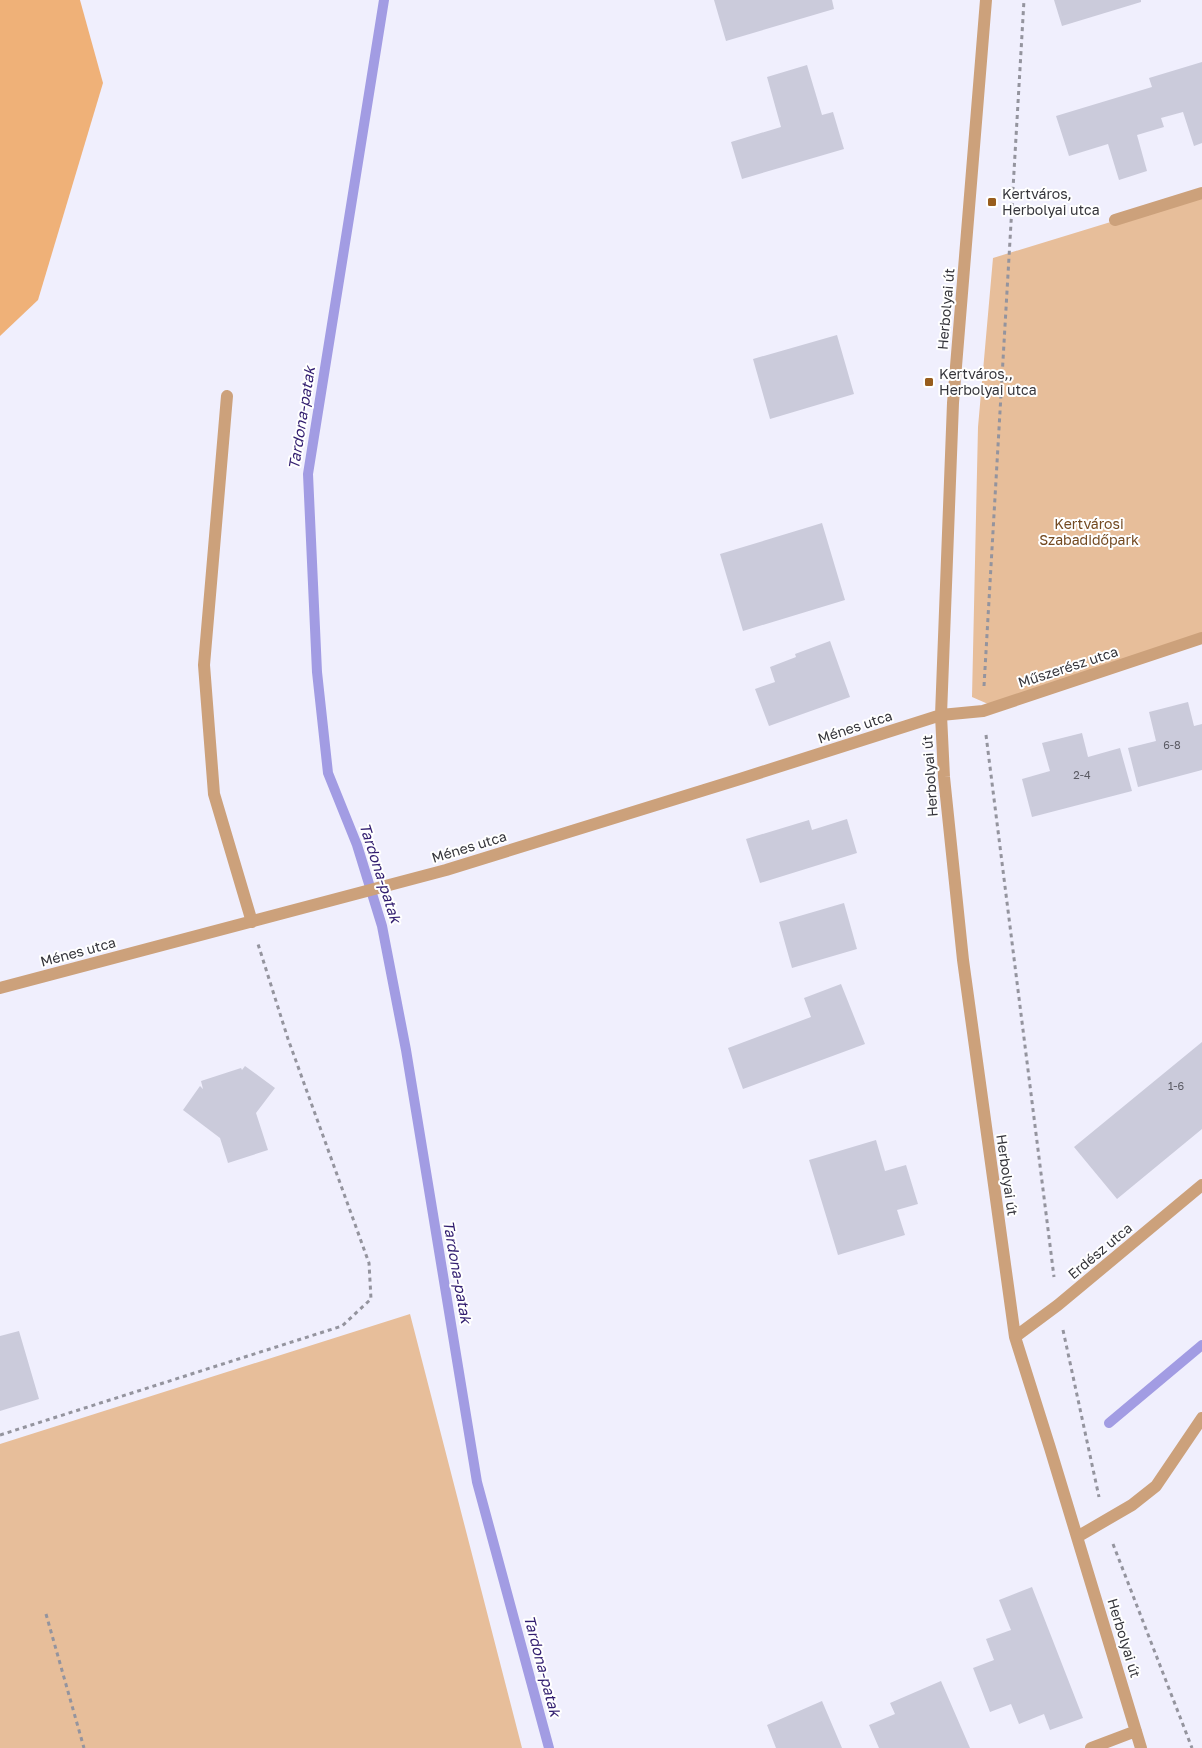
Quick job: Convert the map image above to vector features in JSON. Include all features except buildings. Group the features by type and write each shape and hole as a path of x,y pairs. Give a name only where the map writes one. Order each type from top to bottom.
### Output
{"street":[{"name":"Herbolyai út","path":"986,0 953,403 941,715 944,777 963,960 1015,1337 1078,1537 1141,1748"},
{"path":"1115,220 1202,193"},
{"path":"227,396 204,664 214,794 252,922"},
{"name":"Műszerész utca","path":"941,715 983,711 1202,638"},
{"name":"Ménes utca","path":"0,988 446,870 740,780 941,715"},
{"name":"Erdész utca","path":"1015,1337 1058,1305 1202,1185"},
{"path":"1078,1537 1132,1505 1156,1486 1202,1418"},
{"path":"1091,1748 1136,1731"}],"path":[{"path":"1024,0 983,711 1058,1305 1104,1521 1192,1748"},
{"path":"0,1435 342,1326 372,1299 369,1263 288,1039 252,922"},
{"path":"46,1614 84,1748"}],"green space":[{"name":"Kertvárosi Szabadidőpark","path":"1202,194 1202,638 995,707 972,697 978,427 993,258"},
{"path":"410,1314 522,1748 0,1748 0,1444"}],"shaded area":[{"path":"0,0 80,0 103,83 38,300 0,336"}],"waterway":[{"name":"Tardona-patak","path":"384,0 308,474 317,672 328,773 357,845 382,926 406,1050 477,1482 549,1748"},
{"path":"1109,1423 1202,1345"}],"place":[{"name":"Kertváros, Herbolyai utca","path":"992,202"},
{"name":"Kertváros,, Herbolyai utca","path":"929,382"}]}
